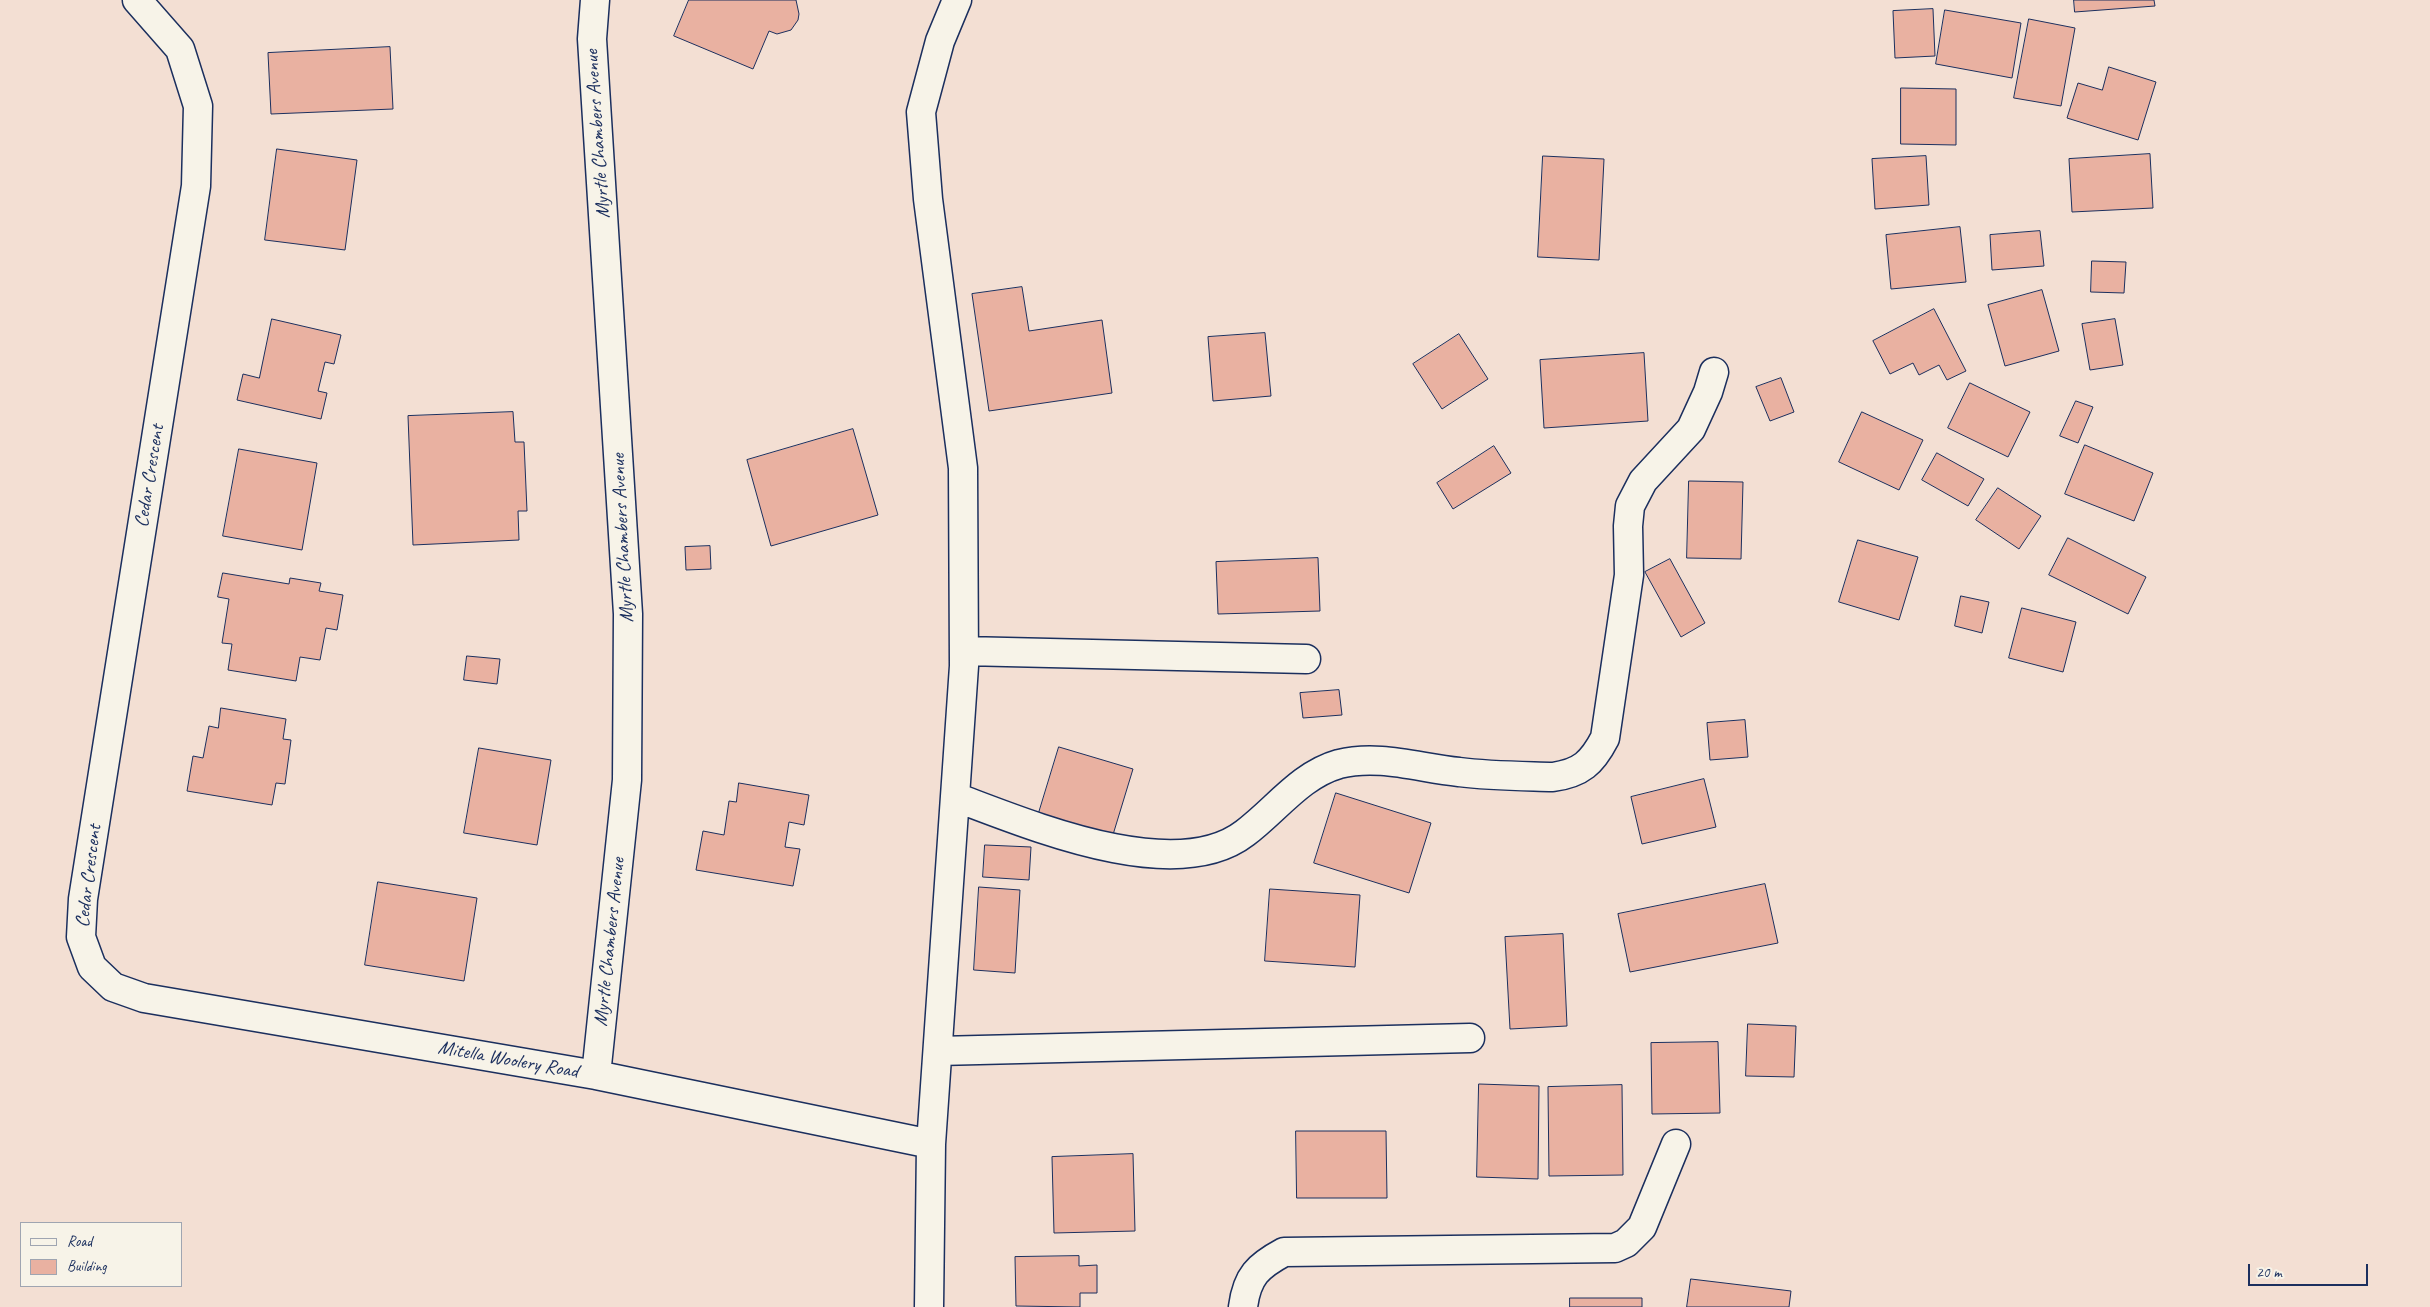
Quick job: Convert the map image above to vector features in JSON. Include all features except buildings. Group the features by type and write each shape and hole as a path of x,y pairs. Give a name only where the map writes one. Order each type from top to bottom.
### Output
{"street":[{"name":"Cedar Crescent","path":"92,967 81,938 83,899 196,186 198,106 180,49 137,0"},
{"name":"Myrtle Chambers Avenue","path":"595,0 592,39 628,614 627,780 596,1076"},
{"path":"929,1307 931,1144 964,651 963,468 928,199 921,112 940,41 957,0"},
{"path":"955,797 1054,834 1104,845 1166,855 1208,850 1245,834 1317,772 1339,764 1365,760 1395,762 1459,772 1544,776 1567,775 1580,770 1595,756 1605,738 1629,575 1628,526 1630,506 1643,481 1691,428 1708,392 1714,372"},
{"path":"964,651 1306,659"},
{"name":"Mitella Woolery Road","path":"92,967 113,988 144,998 596,1076 931,1144"},
{"path":"938,1051 1470,1038"},
{"path":"1243,1307 1249,1282 1262,1264 1284,1252 1615,1248 1626,1243 1642,1227 1676,1144"}]}
